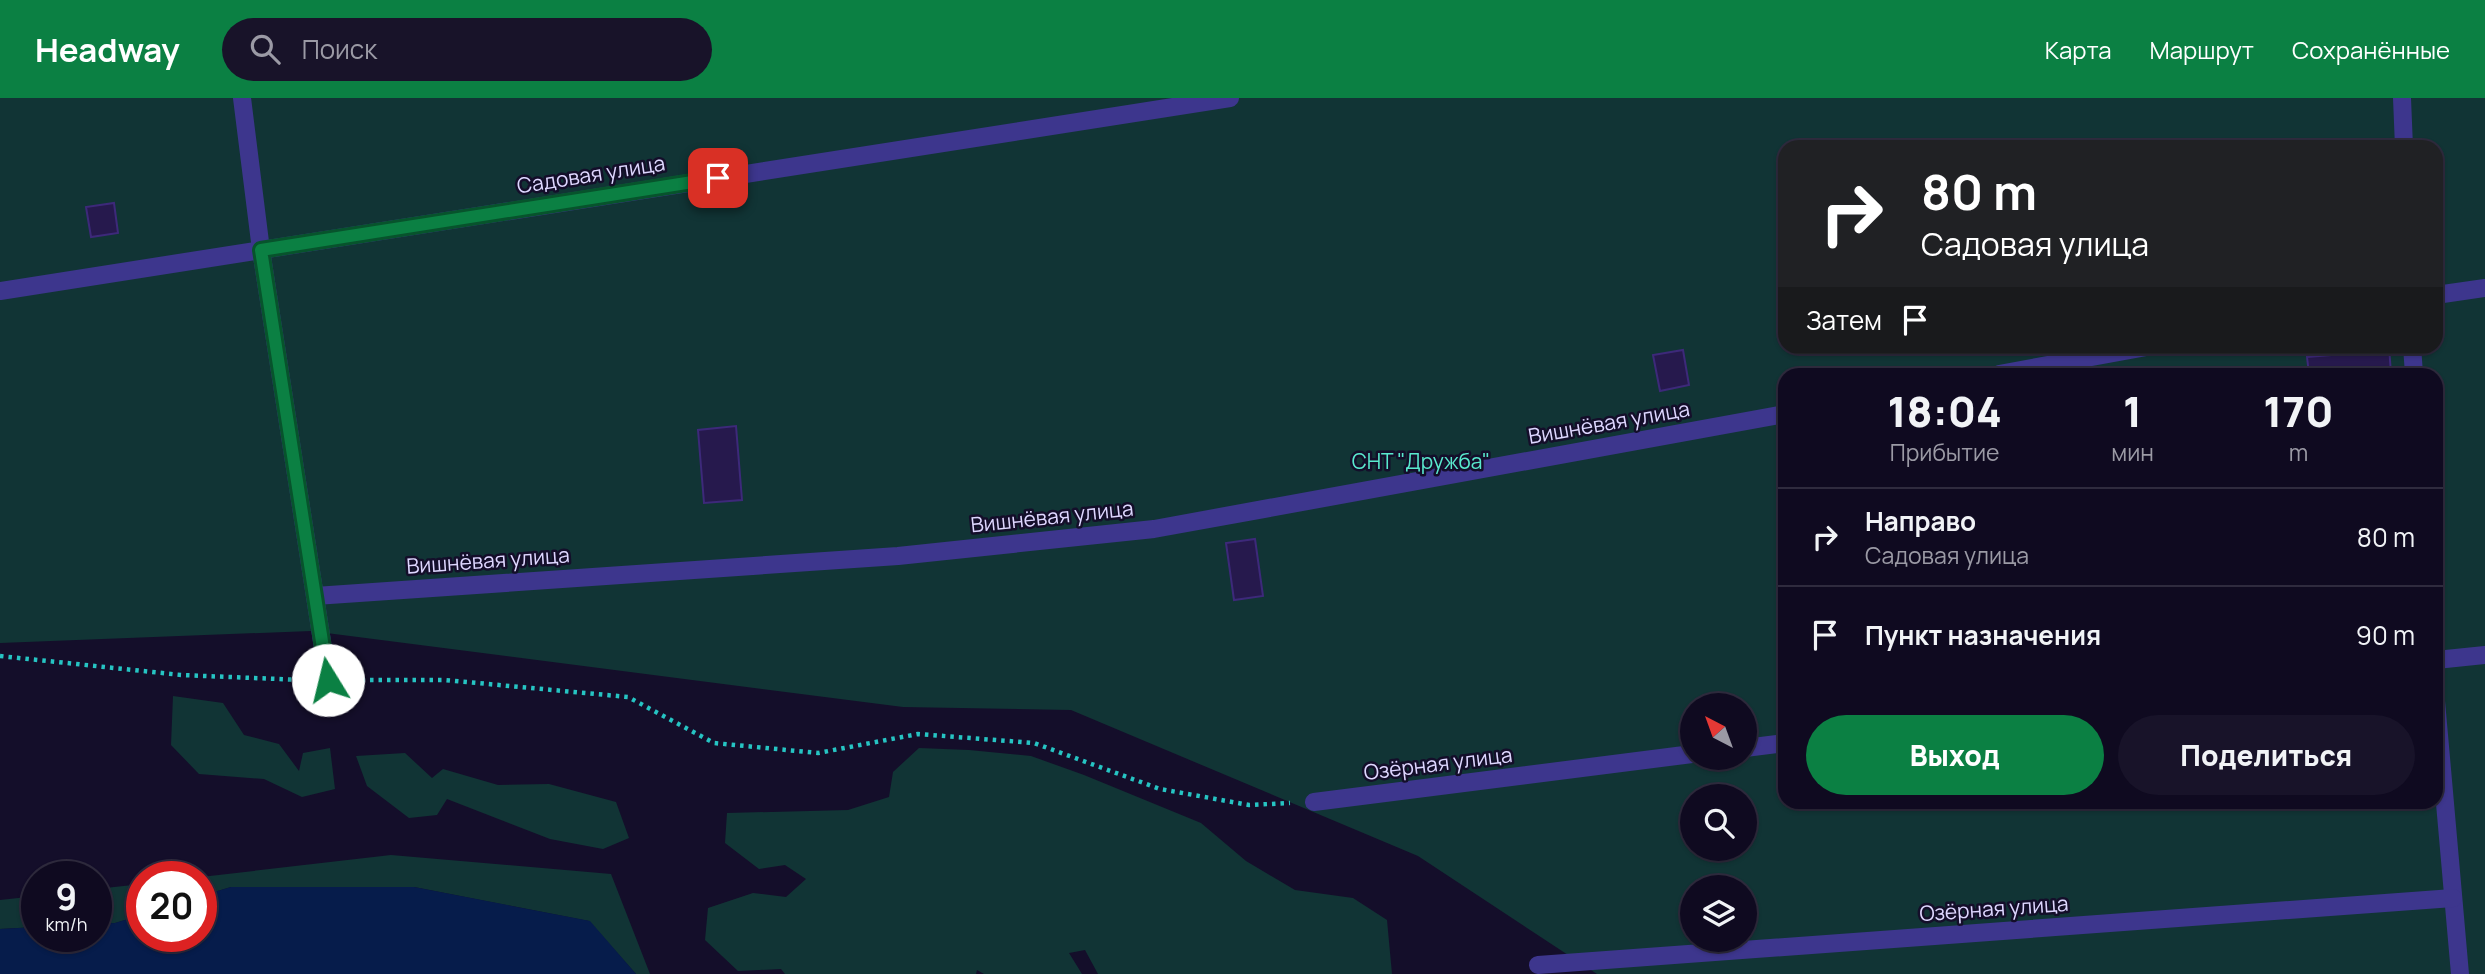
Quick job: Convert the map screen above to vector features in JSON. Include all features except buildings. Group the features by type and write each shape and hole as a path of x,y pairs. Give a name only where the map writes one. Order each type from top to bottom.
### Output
{"lane":[{"path":"242,98 261,250 328,680"},
{"name":"Садовая улица","path":"0,291 1230,98"},
{"path":"2402,98 2404,140"},
{"path":"2443,294 2485,288"},
{"path":"2032,368 2108,354"},
{"name":"Вишнёвая улица","path":"315,596 898,556 1154,529 1778,415"},
{"path":"2443,659 2485,654"},
{"path":"1757,746 1778,744"},
{"name":"Озёрная улица","path":"1314,802 1680,756"},
{"path":"2443,782 2460,974"},
{"name":"Озёрная улица","path":"1538,965 2453,898"}],"path":[{"path":"0,656 181,675 445,681 628,697 714,743 818,753 918,734 1034,743 1160,789 1248,805 1314,802"}],"green space":[{"name":"СНТ \"Дружба\"","path":"0,98 2485,98 2485,974 1597,974 1418,856 1071,710 903,707 311,631 0,643"},
{"path":"173,696 223,703 244,735 279,744 299,771 303,753 330,748 335,789 302,797 264,779 199,774 171,745"},
{"path":"919,748 1031,756 1201,823 1246,861 1295,890 1353,898 1387,920 1392,974 1098,974 1085,950 1069,953 1082,974 984,974 977,970 976,974 785,974 781,969 738,971 705,940 708,908 753,893 786,897 806,879 785,865 759,869 725,843 727,813 848,810 889,797 893,772"},
{"path":"405,753 432,778 443,769 498,785 549,784 616,802 629,838 603,849 550,839 447,799 437,815 409,818 367,786 356,756"},
{"path":"391,855 611,874 650,974 636,974 589,921 414,887 231,887 217,891 217,875"},
{"path":"126,886 126,920 112,923 112,887"},
{"path":"21,898 21,928 0,929 0,900"}],"water":[{"path":"231,887 414,887 590,921 636,974 0,974 0,929 21,928 21,952 112,952 112,923 126,920 126,952 217,952 217,891"}],"route":[{"path":"328,680 261,250 718,178"}]}
